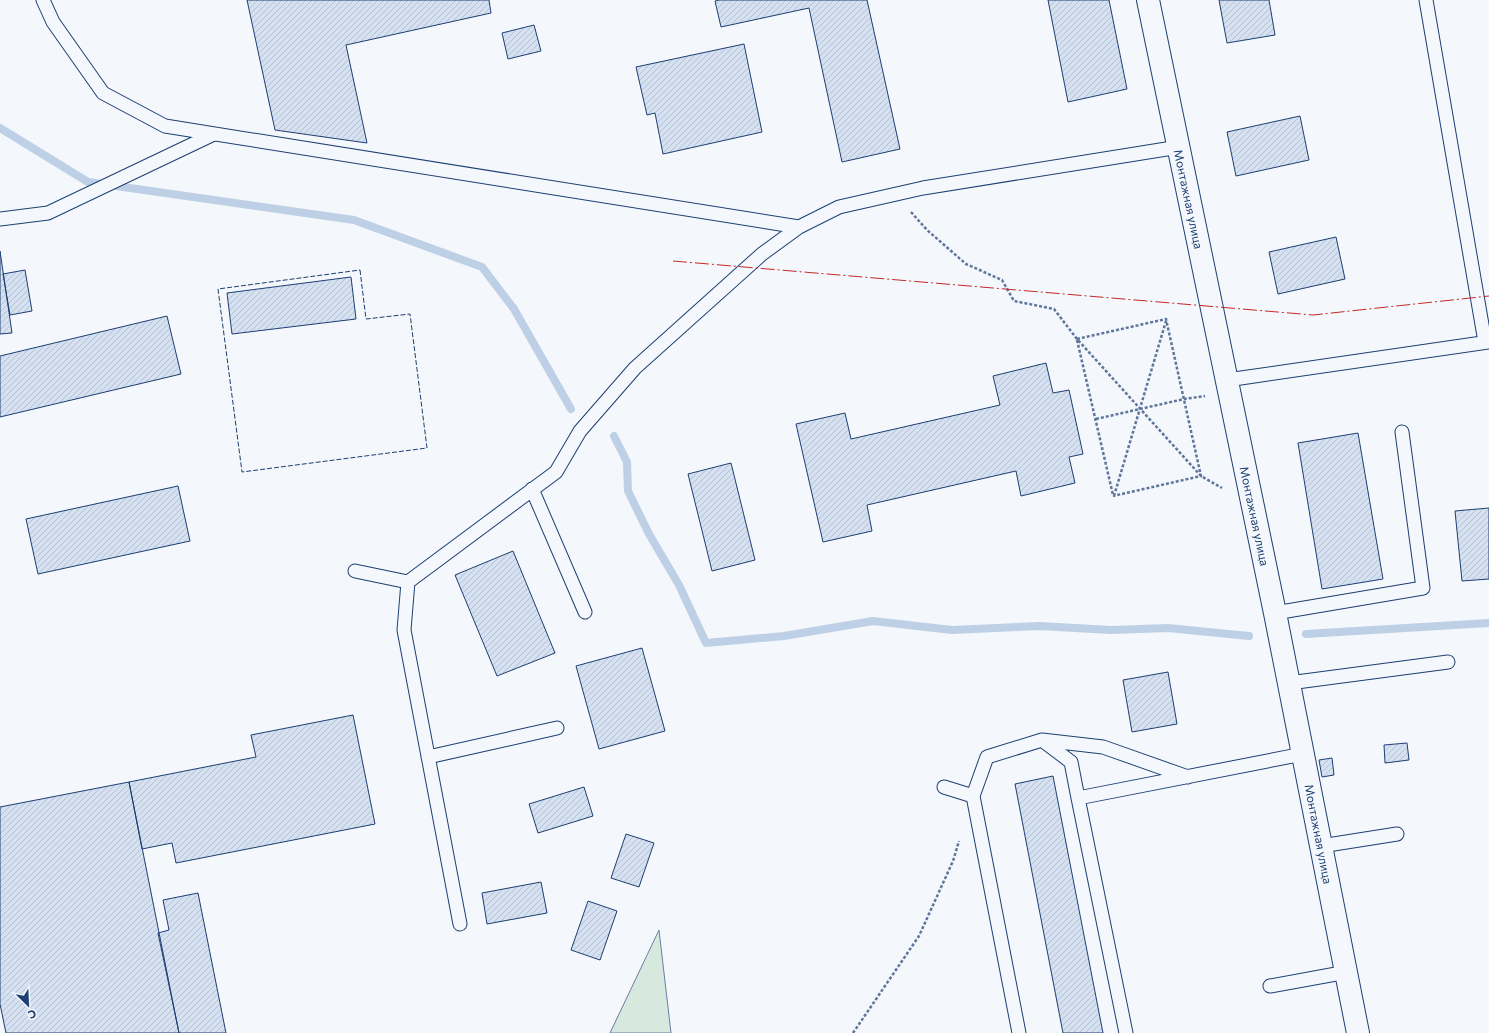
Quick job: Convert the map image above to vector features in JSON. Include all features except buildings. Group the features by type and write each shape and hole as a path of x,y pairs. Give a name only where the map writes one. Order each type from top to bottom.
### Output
{"street":[{"name":"Монтажная улица","path":"1148,0 1275,613 1358,1033"}],"lane":[{"path":"43,0 53,22 103,93 165,126 798,227"},
{"path":"1227,380 1487,342 1426,0"},
{"path":"0,219 48,213 214,134"},
{"path":"460,924 404,630 408,582 556,472 580,431 635,368 762,254 798,227 839,207 922,188 1179,147"},
{"path":"1275,613 1423,588 1402,432"},
{"path":"532,489 585,612"},
{"path":"355,570 408,582"},
{"path":"1289,683 1448,662"},
{"path":"428,758 557,728"},
{"path":"1019,1033 973,796 988,757 1042,740 1103,747 1188,777"},
{"path":"1042,740 1071,762 1126,1033"},
{"path":"1078,798 1303,754"},
{"path":"944,787 973,796"},
{"path":"1321,846 1398,834"},
{"path":"1270,986 1347,972"}],"path":[{"path":"907,207 927,230 966,264 1002,280 1014,300 1054,309 1077,339 1202,476"},
{"path":"1077,339 1166,319"},
{"path":"1166,319 1202,476"},
{"path":"1113,496 1166,319"},
{"path":"1077,339 1113,496"},
{"path":"1096,419 1184,399"},
{"path":"1113,496 1202,476"},
{"path":"853,1033 919,936 953,861 960,839"}],"shaded area":[{"path":"659,930 671,1033 610,1033"}],"waterway":[{"path":"0,128 88,182 354,220 482,267 514,309 571,409"},
{"path":"614,436 627,462 628,491 649,534 679,585 706,643 784,636 873,621 952,630 1039,626 1111,630 1168,628 1249,636"},
{"path":"1306,634 1489,623"}],"fence":[{"path":"360,270 366,319 410,314 427,448 242,472 218,289 360,270"}],"power":[{"path":"673,261 1313,315 1489,296"}]}
